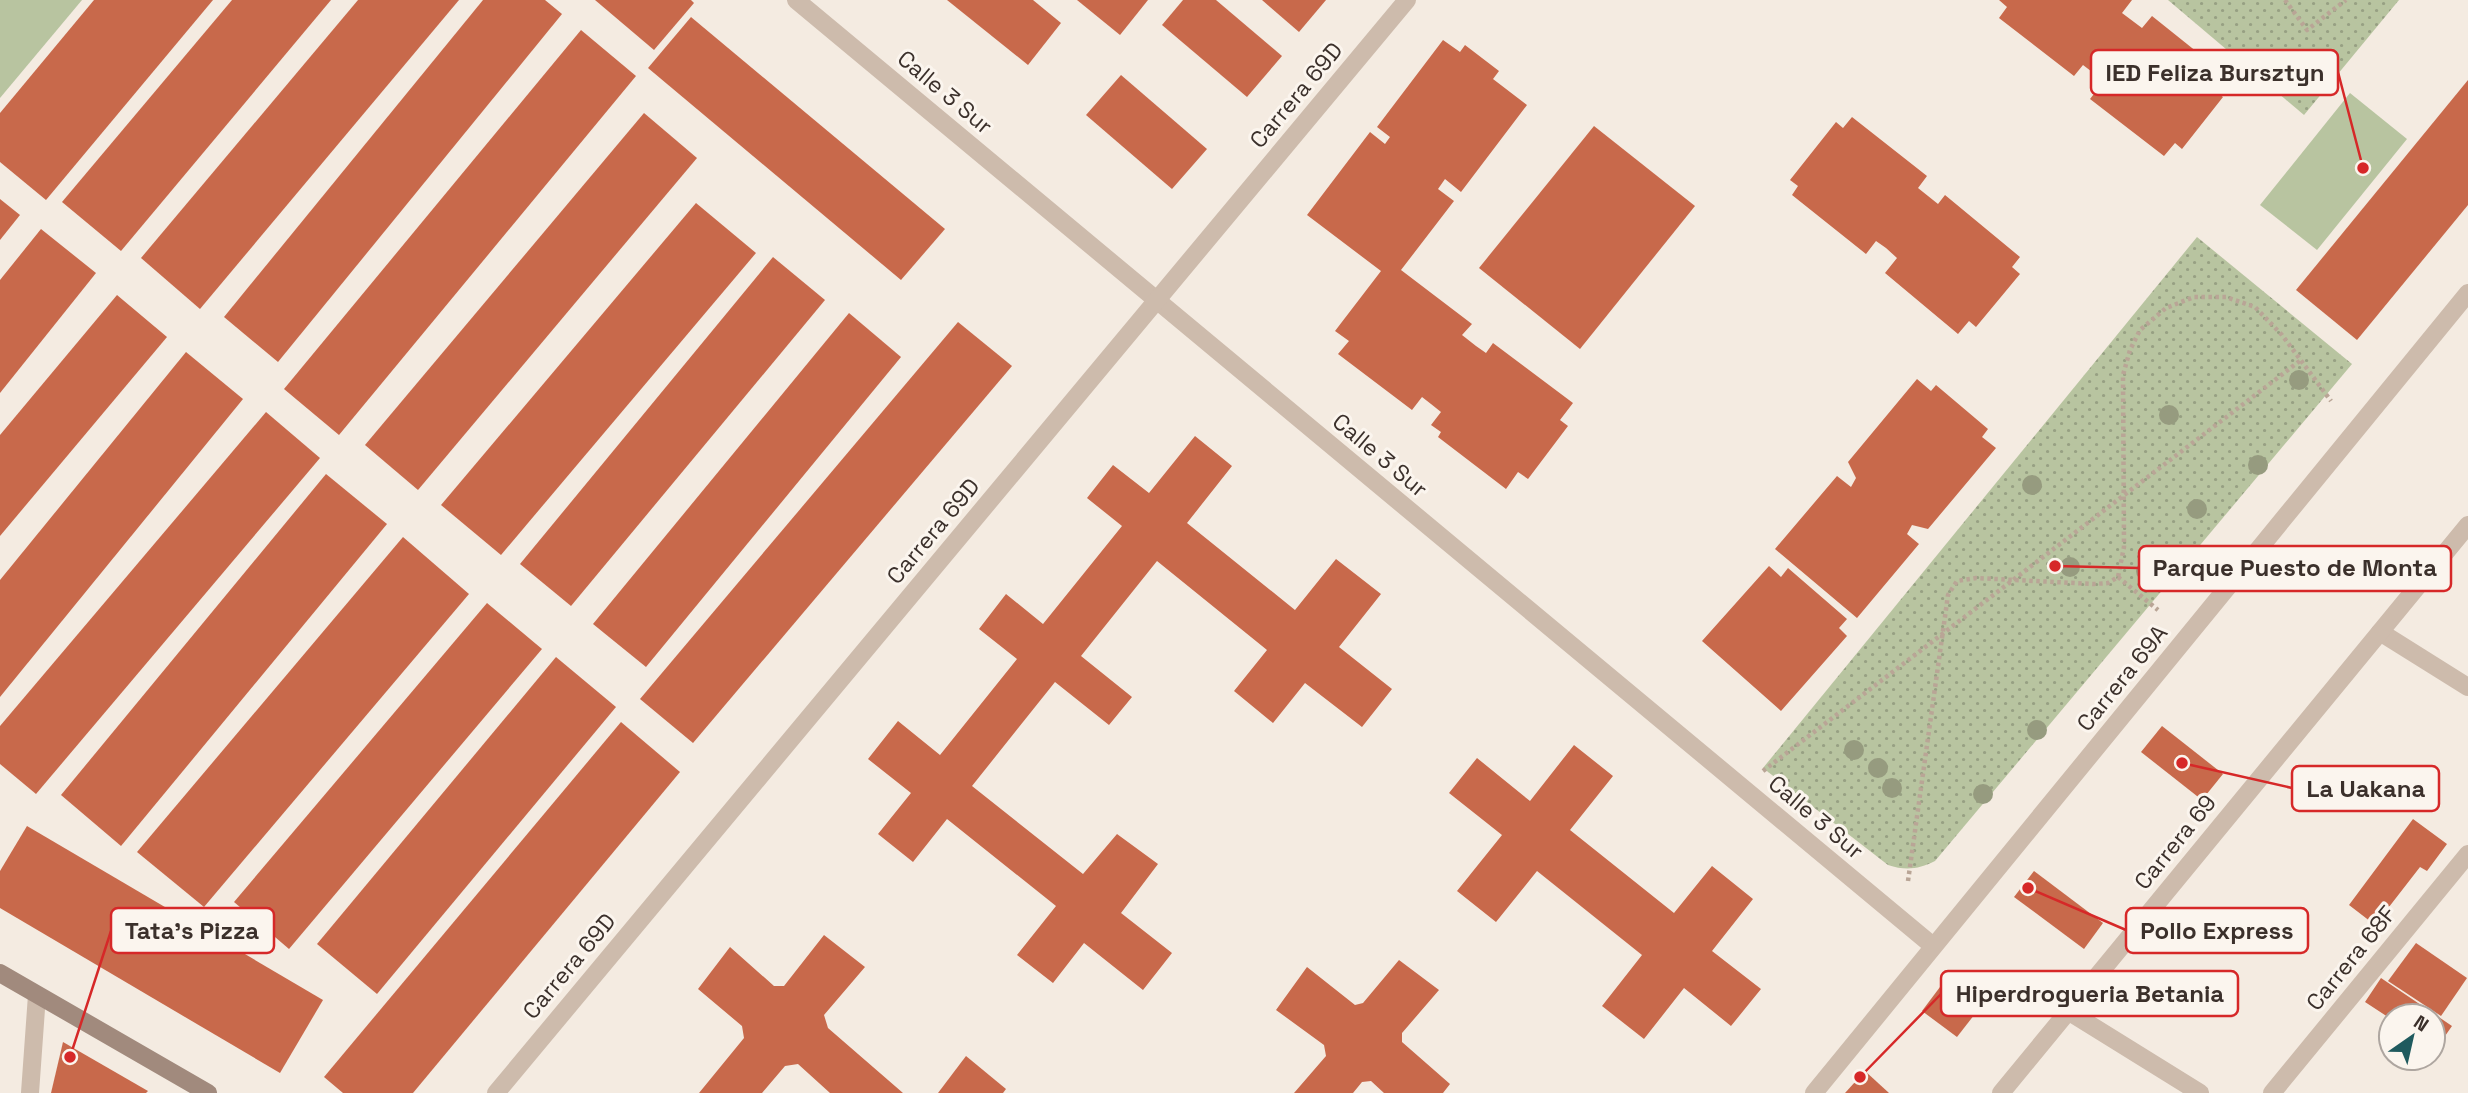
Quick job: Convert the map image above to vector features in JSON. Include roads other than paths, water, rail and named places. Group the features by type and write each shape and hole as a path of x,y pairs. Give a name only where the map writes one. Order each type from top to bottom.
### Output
{"street":[{"name":"Calle 3 Sur","path":"796,0 1933,946"},
{"name":"Carrera 69D","path":"496,1093 1407,0"},
{"name":"Carrera 69A","path":"1814,1093 2468,293"},
{"name":"Carrera 69","path":"2001,1093 2468,525"},
{"path":"2380,632 2468,687"},
{"name":"Carrera 68F","path":"2272,1093 2468,854"},
{"path":"0,973 208,1093"},
{"path":"30,1093 37,995"},
{"path":"2068,1011 2200,1093"}],"place":[{"name":"IED Feliza Bursztyn","path":"2363,168"},
{"name":"Parque Puesto de Monta","path":"2055,566"},
{"name":"La Uakana","path":"2182,763"},
{"name":"Pollo Express","path":"2028,888"},
{"name":"Tata's Pizza","path":"70,1057"},
{"name":"Hiperdrogueria Betania","path":"1860,1077"}]}
